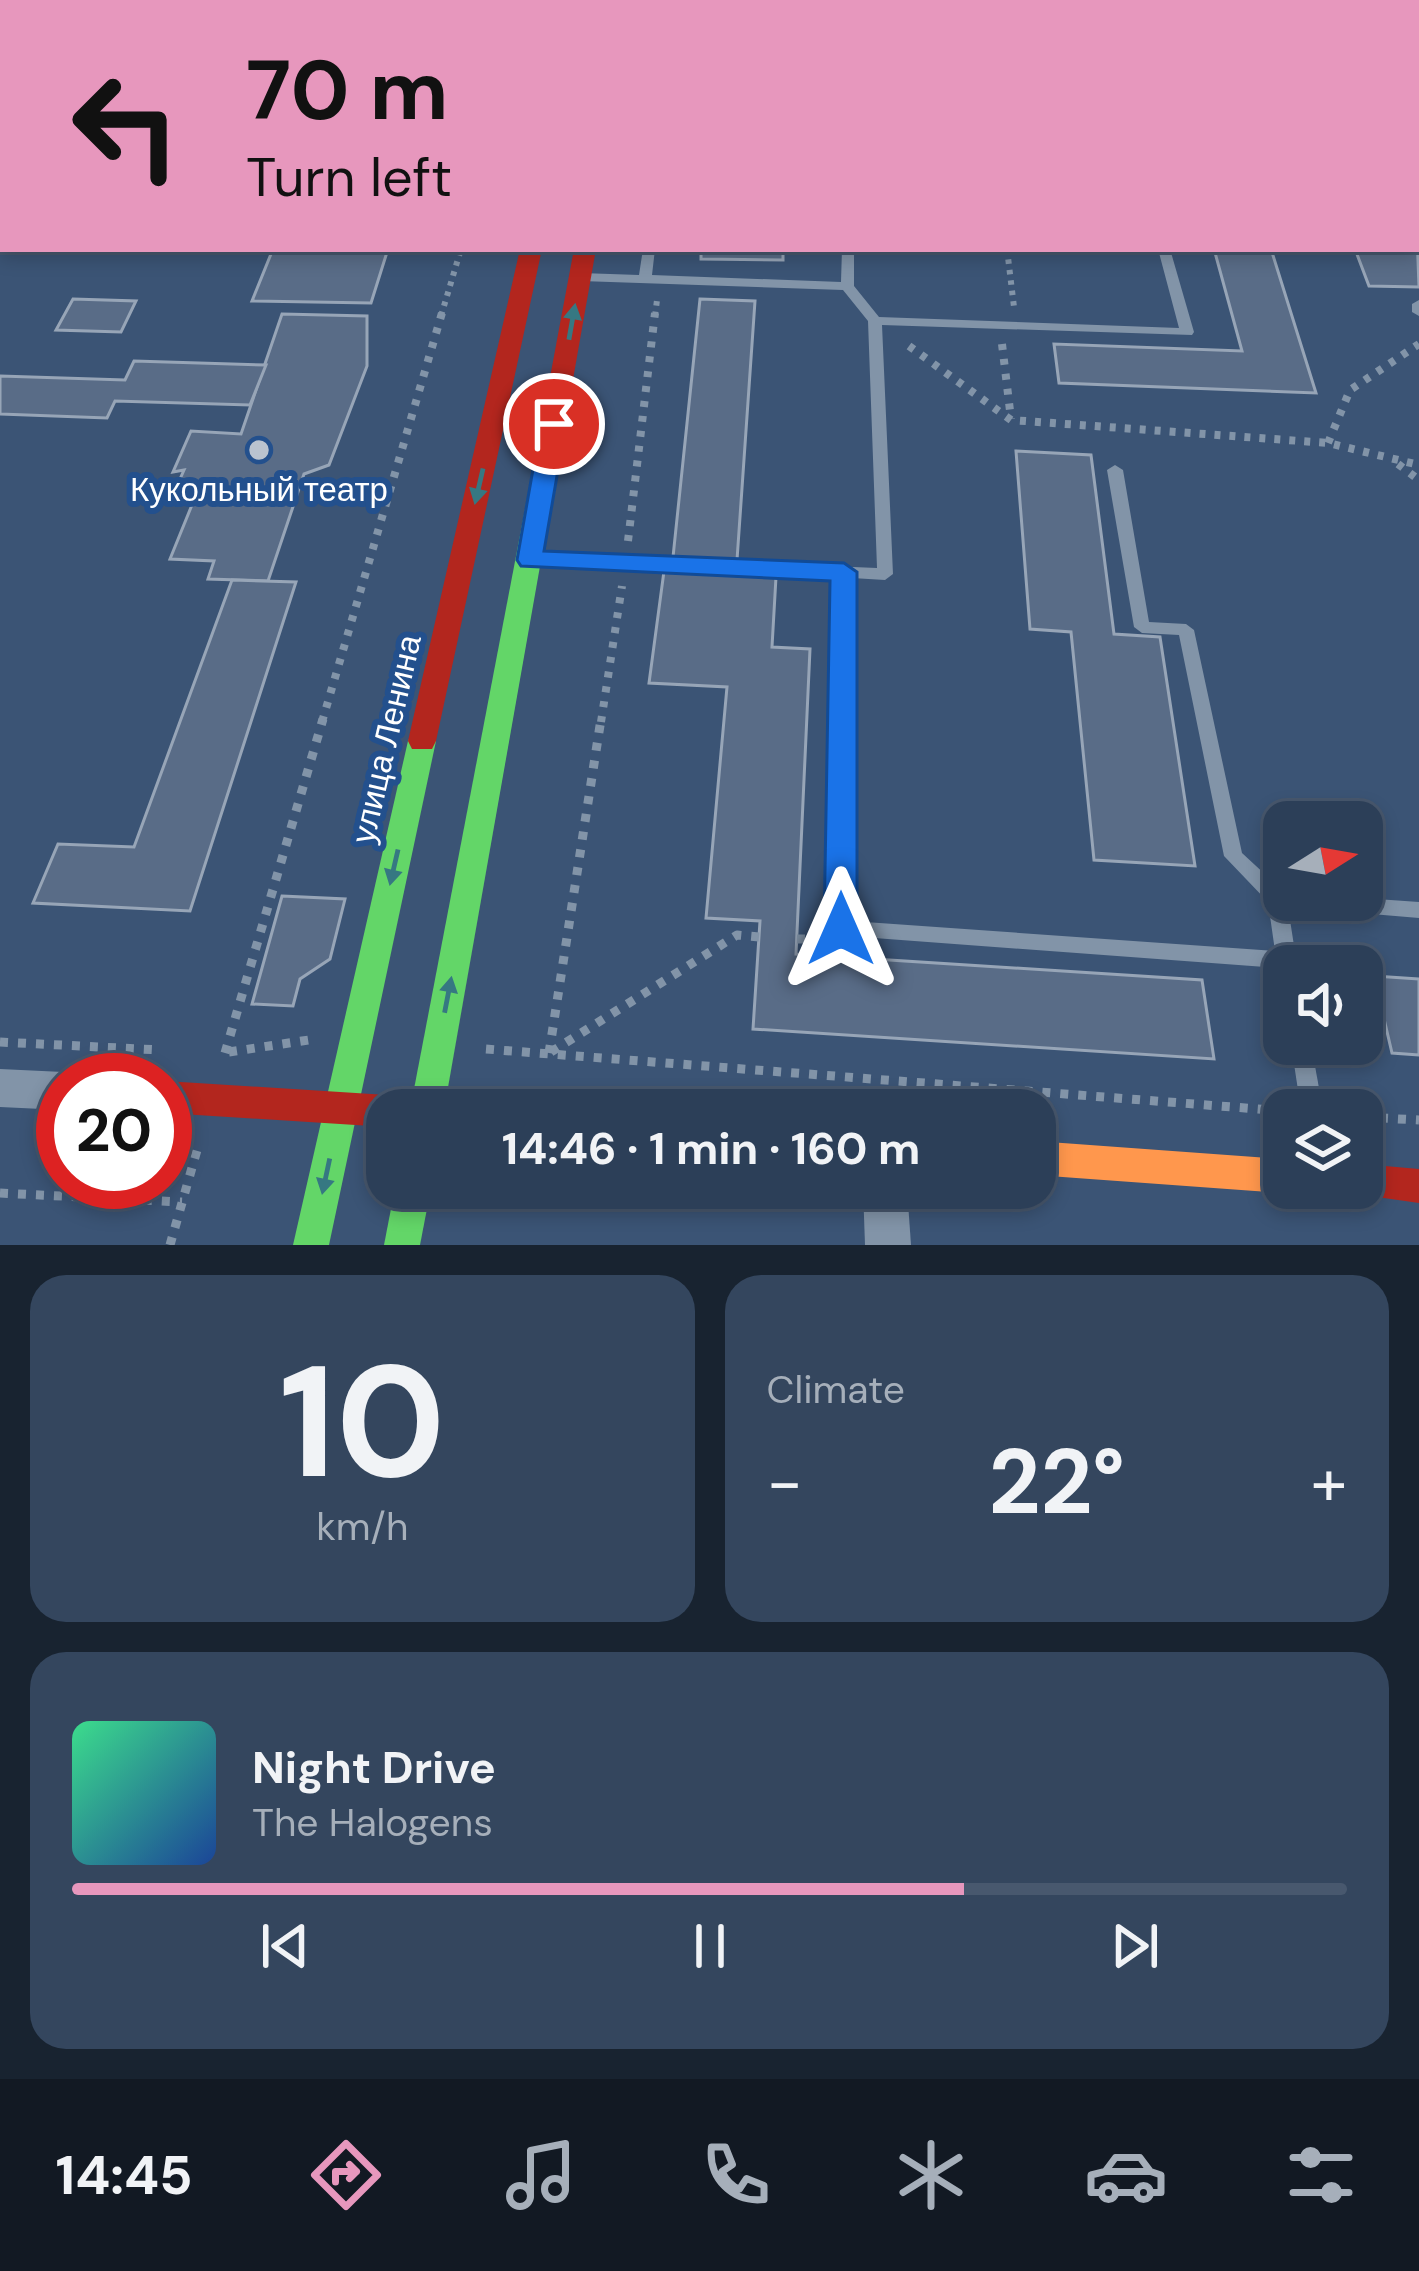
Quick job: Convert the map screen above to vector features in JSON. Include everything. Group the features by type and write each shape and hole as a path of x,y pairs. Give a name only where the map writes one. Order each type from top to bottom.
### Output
{"main road":[{"name":"улица Ленина","path":"311,1245 530,252"},
{"path":"431,1089 582,263"},
{"path":"192,1099 366,1110"},
{"path":"1056,1160 1263,1174"},
{"path":"1383,1183 1419,1186"},
{"path":"402,1245 408,1209"}],"street":[{"path":"0,1088 36,1090"},
{"path":"886,1209 888,1245"}],"lane":[{"path":"650,252 652,279"},
{"path":"530,560 885,574 875,321 847,286 848,252"},
{"path":"875,321 1186,332 1165,252"},
{"path":"582,263 652,279 847,286"},
{"path":"1115,470 1142,627 1186,630 1233,856 1263,882"},
{"path":"844,572 841,929 1263,961"},
{"path":"1383,907 1419,910"}],"path":[{"path":"192,1168 460,252"},
{"path":"1007,252 1017,326"},
{"path":"550,1053 625,563 652,279"},
{"path":"875,321 1011,420 1328,443 1397,464 1419,465"},
{"path":"999,326 1011,420"},
{"path":"1328,443 1350,390 1419,344"},
{"path":"1397,464 1419,480"},
{"path":"550,1053 737,935 760,937"},
{"path":"202,1052 225,1053 299,1040 355,1042"},
{"path":"0,1042 180,1051"},
{"path":"438,1047 1263,1109"},
{"path":"1383,1118 1419,1120"},
{"path":"0,1193 36,1195"},
{"path":"170,1245 180,1209"}],"building":[{"path":"272,252 387,252 371,303 252,301"},
{"path":"701,252 783,252 783,260 701,259"},
{"path":"1215,252 1272,252 1316,393 1059,383 1054,344 1242,351"},
{"path":"1356,252 1418,252 1419,287 1369,286"},
{"path":"73,299 136,301 121,332 56,330"},
{"path":"700,299 755,301 737,560 673,557"},
{"name":"Кукольный театр","path":"282,314 367,316 367,366 329,465 304,474 268,581 208,579 214,561 170,559 196,495 173,495 184,470 173,472 191,431 241,434"},
{"path":"134,361 266,365 250,405 115,401 107,418 0,414 0,376 125,380"},
{"path":"1016,451 1091,455 1114,634 1160,637 1195,866 1094,860 1071,632 1030,629"},
{"path":"664,571 776,577 772,647 810,649 796,954 1202,980 1214,1059 753,1029 760,921 706,918 727,687 649,683"},
{"path":"232,580 296,582 190,911 33,903 58,844 134,847"},
{"path":"282,896 345,899 330,959 300,979 293,1006 252,1004"},
{"path":"1383,977 1419,979 1419,1055 1392,1053 1383,1014"}],"traffic: fast":[{"path":"431,1089 551,436"},
{"path":"311,1245 422,741"},
{"path":"402,1245 409,1209"}],"traffic: slow":[{"path":"1056,1160 1263,1174"}],"traffic: jam":[{"path":"422,741 530,252"},
{"path":"551,436 584,252"},
{"path":"192,1099 366,1110"},
{"path":"1383,1183 1419,1186"}],"place":[{"name":"Кукольный театр","path":"259,450"}],"route":[{"path":"554,424 530,560 844,572 841,929"}]}
